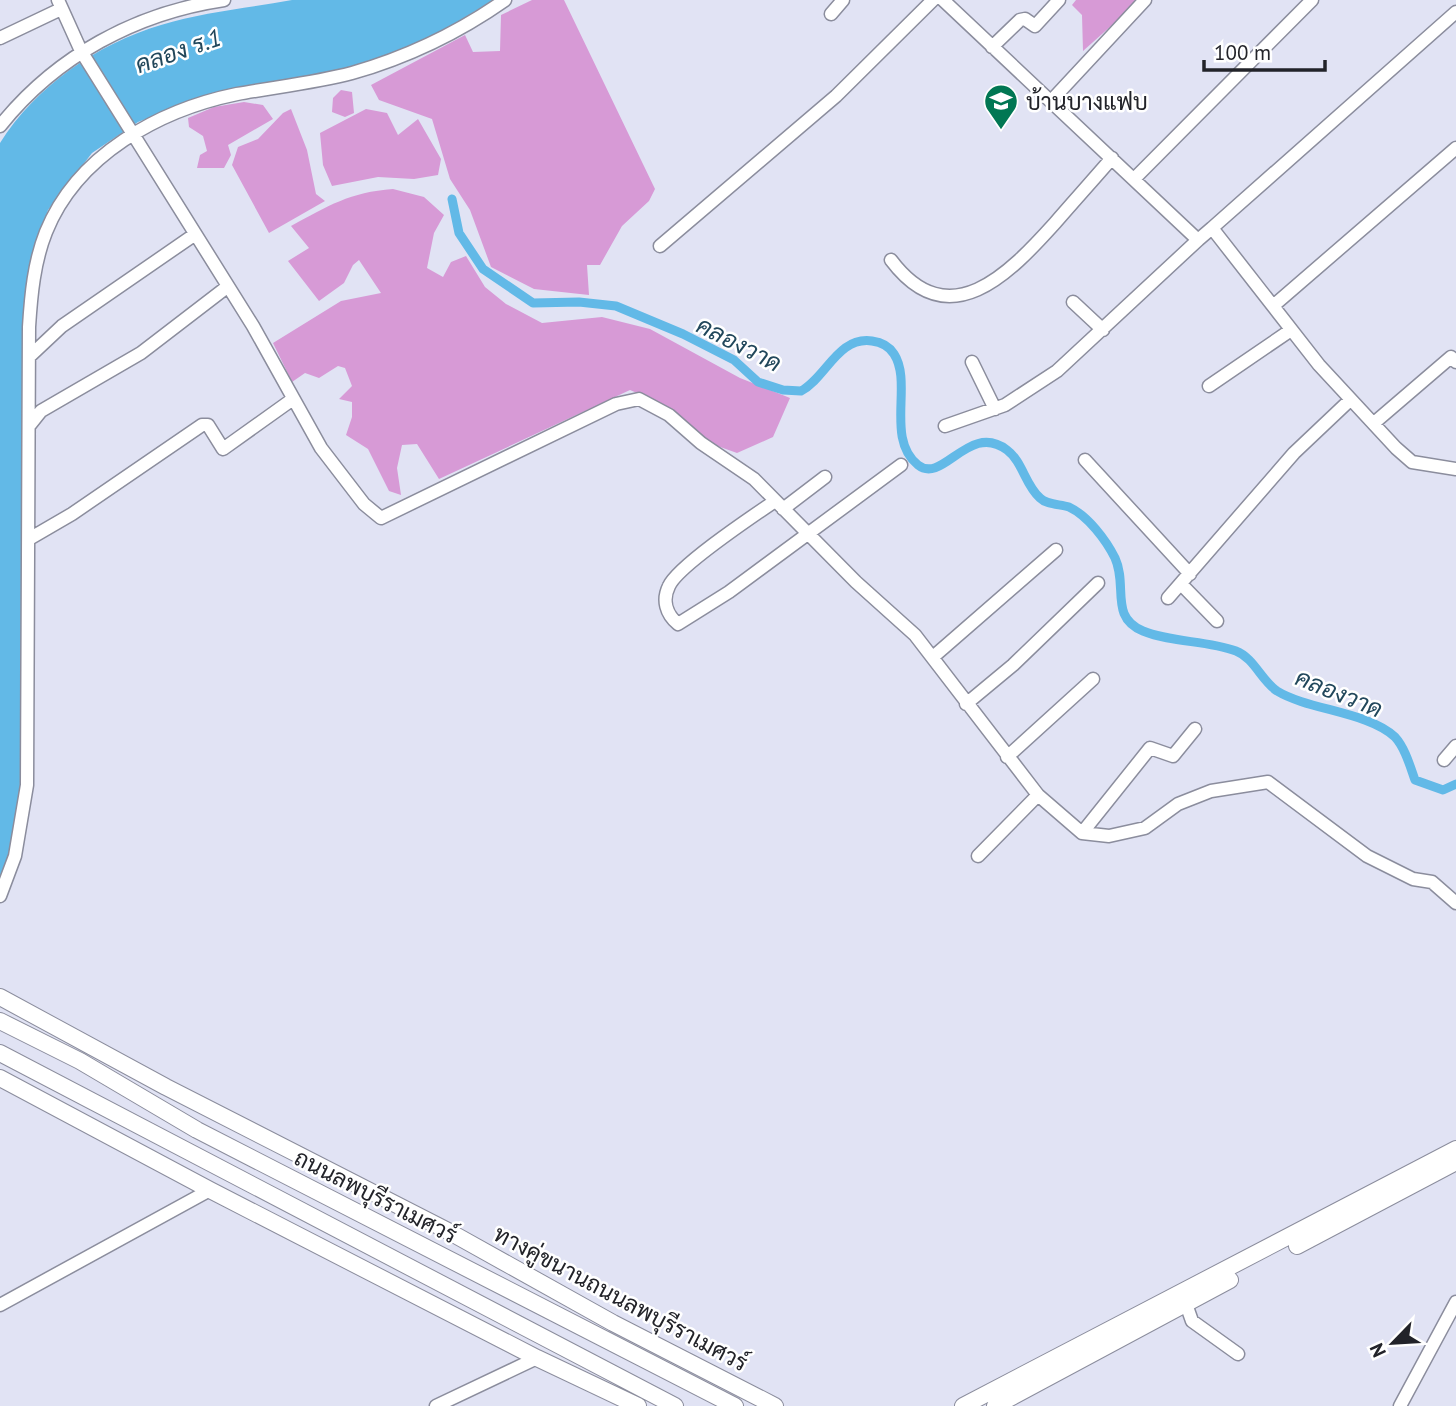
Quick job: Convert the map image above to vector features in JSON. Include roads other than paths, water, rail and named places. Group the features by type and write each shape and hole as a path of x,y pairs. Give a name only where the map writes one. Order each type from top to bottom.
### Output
{"main road":[{"name":"ทางคู่ขนานถนนลพบุรีราเมศวร์","path":"0,997 242,1126 448,1231 613,1323 775,1406"},
{"name":"ถนนลพบุรีราเมศวร์","path":"0,1021 80,1061 197,1130 735,1406"},
{"path":"0,1053 675,1406"},
{"path":"80,1061 242,1126"},
{"path":"0,1078 210,1191 537,1358 623,1397"},
{"path":"185,1152 197,1130"},
{"path":"963,1406 1456,1149"},
{"path":"995,1406 1456,1162"},
{"path":"455,1292 638,1406"}],"street":[{"path":"0,126 30,91 148,19 224,0"},
{"path":"0,897 15,856 27,785 31,289 45,234 54,215 89,169 132,135 212,101 326,80 382,64 438,41 505,0"},
{"path":"831,14 844,0"},
{"path":"660,246 835,97 933,0"},
{"path":"943,0 1198,240"},
{"path":"992,47 1020,20 1035,26 1059,0"},
{"path":"1051,101 1145,0"},
{"path":"1135,179 1312,0"},
{"path":"0,38 60,4 84,56 253,326 321,448 363,504 381,518 616,404 639,399 670,415 701,443 754,480 915,635 1038,795 1082,833 1109,836 1145,828 1178,804 1211,791 1268,782 1367,856 1413,879 1432,882 1456,903"},
{"path":"945,426 995,409 1051,375 1198,240 1456,12"},
{"path":"1273,306 1456,148"},
{"path":"891,260 911,283 934,295 953,296 991,283 1019,262 1112,158"},
{"path":"1212,228 1291,330 1350,400 1412,462 1456,469"},
{"path":"29,357 62,326 194,235"},
{"path":"29,426 41,411 141,353 227,287"},
{"path":"1073,302 1103,330"},
{"path":"1209,386 1291,330"},
{"path":"1374,424 1451,357 1456,362"},
{"path":"972,362 995,409"},
{"path":"29,539 72,514 202,425 208,425 223,449 293,399"},
{"path":"1168,598 1294,453 1350,400"},
{"path":"1085,460 1190,574"},
{"path":"825,477 724,538 669,584 664,602 671,618 678,624 729,592 901,465"},
{"path":"933,657 1056,550"},
{"path":"966,704 1013,665 1098,583"},
{"path":"1181,584 1217,621"},
{"path":"1007,757 1093,679"},
{"path":"1082,833 1150,748 1173,756 1195,729"},
{"path":"1444,760 1456,746"},
{"path":"978,856 1038,795"},
{"path":"0,1306 210,1191"},
{"path":"1400,1406 1456,1302"},
{"path":"1186,1304 1192,1321 1238,1354"},
{"path":"436,1406 537,1358"}],"water":[{"name":"คลอง ร.1","path":"292,0 493,0 451,26 392,55 324,74 207,96 138,122 92,153 48,210 30,264 24,315 23,788 12,855 0,889 0,143 31,103 50,86 70,70 114,43 161,25 210,13"}],"waterway":[{"name":"คลองวาด","path":"452,199 459,233 483,269 533,303 579,302 616,306 683,334 734,360 758,382 783,390 801,391 850,345 860,341 884,345 894,354 899,366 903,441 908,454 918,465 927,469 937,467 969,447 981,443 993,443 1007,450 1040,498 1076,511 1102,536 1119,569 1123,609 1126,618 1133,625 1154,635 1236,651 1248,659 1277,691 1305,703 1354,716 1384,729 1402,746 1415,780 1443,790 1456,784"}],"place":[{"name":"บ้านบางแฟบ","path":"1001,131"}]}
